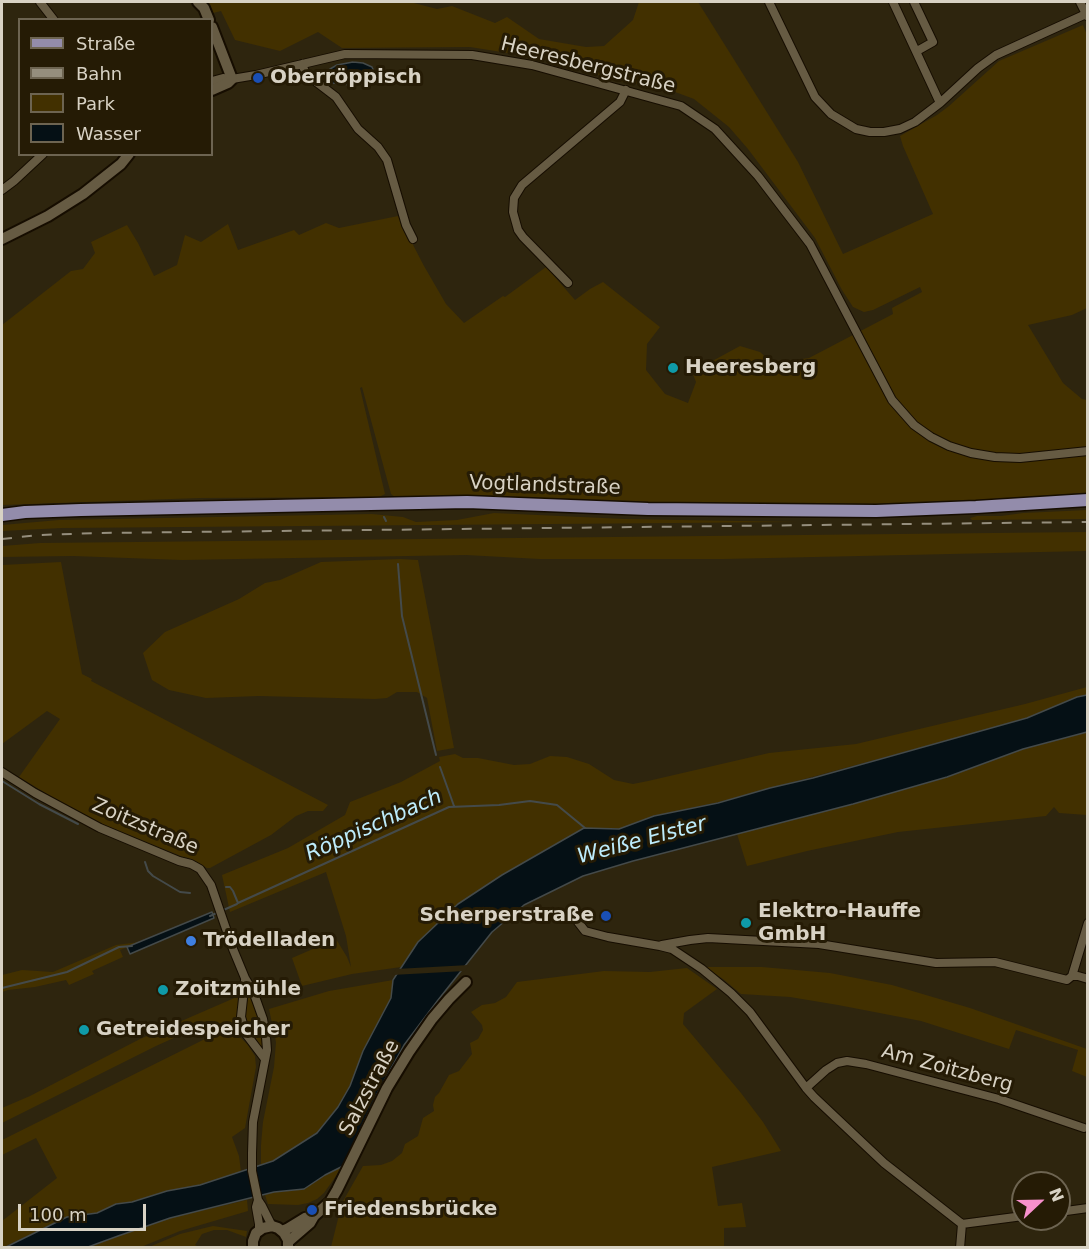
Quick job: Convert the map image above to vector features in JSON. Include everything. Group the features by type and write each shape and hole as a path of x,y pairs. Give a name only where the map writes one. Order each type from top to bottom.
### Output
{"main road":[{"path":"198,2 204,8 207,18"},
{"path":"213,30 232,79 213,90"},
{"path":"2,239 48,216 83,194 121,164 127,156"},
{"name":"Vogtlandstraße","path":"2,515 81,510 467,502 648,509 876,511 1088,500"},
{"name":"Salzstraße","path":"288,1245 330,1202 387,1088 408,1052 432,1018 466,982"},
{"name":"Salzstraße","path":"282,1231 305,1218 314,1216"},
{"path":"252,1247 259,1231 272,1226 282,1231 288,1245"}],"street":[{"path":"40,2 52,18"},
{"path":"769,2 815,97 841,121 856,129 870,132 900,129 915,122 996,55 1087,16 1080,2"},
{"path":"893,2 940,103"},
{"path":"915,2 933,42 917,51"},
{"name":"Heeresbergstraße","path":"213,81 223,78 232,79 345,54 472,55 532,65 681,106 715,129 758,176 810,244 892,400 914,425 949,446 995,457 1020,458 1088,451"},
{"path":"302,64 306,74 336,96 358,129 378,147 387,160 403,217 413,239"},
{"path":"568,283 518,230 513,212 514,198 522,185 620,102 626,90"},
{"path":"2,190 41,156"},
{"name":"Zoitzstraße","path":"2,772 35,793 100,828 179,861 192,864 200,869 211,885 233,949 263,1019 267,1050 253,1122 252,1172 258,1200 256,1207 261,1214 259,1231"},
{"path":"578,922 585,931 608,938 672,949 731,993 750,1012 806,1088 884,1162 962,1224 1011,1218"},
{"path":"660,946 708,938 819,944 936,963 995,963 1067,980 1072,976 1085,944 1088,923"},
{"path":"1072,976 1088,979"},
{"name":"Zoitzstraße","path":"245,978 241,1017 246,1034 265,1059"},
{"name":"Am Zoitzberg","path":"806,1088 826,1070 837,1063 847,1061 866,1064 999,1100 1084,1128"},
{"path":"1071,1210 1088,1208"},
{"path":"261,1214 272,1226"},
{"path":"960,1248 962,1224"}],"green space":[{"path":"205,2 410,2 437,9 452,6 495,23 507,17 539,39 586,47 604,46 633,20 639,2 698,2 798,162 843,254 933,214 900,136 949,106 999,61 1083,25 1087,35 1087,308 1072,315 1028,325 1063,383 1082,399 1087,400 1087,493 903,505 645,504 396,498 391,494 362,387 360,388 385,494 379,497 200,498 2,505 2,325 71,271 83,269 95,253 91,242 127,225 154,276 177,265 185,235 201,242 228,224 238,250 294,230 299,235 326,223 339,228 398,216 446,304 464,323 546,267 575,300 603,282 660,327 647,344 646,370 665,394 688,403 696,382 692,372 740,346 760,352 778,365 809,358 893,314 892,308 922,292 920,287 873,310 864,312 853,307 815,238 748,149 729,127 694,99 659,86 624,82 539,58 470,47 342,48 318,32 280,51 235,40 221,11 213,13"},
{"path":"1087,510 1087,519 972,520 970,518 977,516"},
{"path":"494,513 625,519 798,522 62,528 2,531 2,525 59,520 372,514 403,517 416,522 457,520"},
{"path":"1088,532 1087,551 724,559 540,559 466,555 182,560 73,556 2,557 2,546 40,543"},
{"path":"418,560 454,748 437,751 427,698 417,692 397,692 387,698 375,699 259,696 206,698 169,690 152,680 143,653 165,632 239,599 265,583 280,580 321,562"},
{"path":"61,562 82,674 92,679 91,681 328,805 323,811 308,811 296,816 271,835 207,868 189,858 103,824 19,777 60,719 47,711 2,744 2,565"},
{"path":"1087,687 1087,695 1028,718 719,802 654,816 619,829 584,828 418,942 401,967 352,974 302,986 292,958 336,939 351,967 346,936 326,872 230,912 222,875 288,848 345,815 350,802 401,782 440,761 439,757 455,754 463,758 478,758 514,765 530,764 550,756 567,757 589,764 614,780 633,784 769,753 856,744"},
{"path":"1087,732 1087,815 1059,813 1054,807 1046,816 898,832 747,866 737,834 947,777 1023,749"},
{"path":"140,942 120,950 123,957 92,971 94,974 69,985 66,980 2,992 2,975 22,970 53,972 116,945"},
{"path":"705,967 762,967 830,973 892,985 970,1008 1087,1049 1087,1077 1072,1071 1078,1050 1016,1030 1009,1049 921,1021 790,997 741,994"},
{"path":"687,968 717,989 684,1013 683,1024 741,1093 781,1151 712,1167 718,1206 742,1203 746,1227 724,1228 724,1247 331,1247 342,1203 363,1166 381,1165 392,1161 402,1153 405,1144 418,1136 423,1118 434,1111 435,1097 449,1075 459,1071 472,1054 470,1043 478,1039 483,1030 482,1025 471,1012 482,1005 495,1003 506,997 517,982 604,971 650,972"},
{"path":"393,980 391,998 363,1051 350,1086 338,1107 317,1132 273,1161 261,1165 263,1122 274,1067 276,1042 269,1009 329,991"},
{"path":"248,991 250,991 258,1012 263,1050 245,1018"},
{"path":"239,996 236,1033 255,1056 256,1067 245,1128 232,1137 239,1156 241,1172 200,1185 116,1204 97,1213 67,1217 2,1247 2,1221 57,1178 36,1138 2,1155 2,1140 211,1036 213,1032 207,1023 2,1123 2,1108 140,1039"},
{"path":"343,1166 317,1199 298,1205 268,1204 265,1195 304,1189"},
{"path":"247,1200 248,1211 180,1231 141,1247 88,1248 170,1218"},
{"path":"213,1226 247,1231 246,1237 227,1230 214,1230 202,1234 195,1245 199,1247 149,1247 180,1234"}],"water":[{"path":"353,62 372,67 376,76 368,83 352,85 332,83 328,76 330,69"},
{"name":"Weiße Elster","path":"1087,695 1087,732 1023,749 947,777 853,804 583,876 524,905 492,932 404,1045 379,1090 343,1166 304,1189 274,1192 170,1218 88,1247 4,1248 67,1217 97,1213 116,1204 200,1185 273,1161 317,1133 338,1107 350,1086 363,1051 391,998 393,980 418,942 458,904 502,875 584,828 619,829 654,816 718,803 813,778 1027,718"},
{"path":"212,912 214,918 130,954 127,947"}],"pier":[{"path":"469,965 465,971 392,975 396,969"}],"waterway":[{"path":"384,517 386,521"},
{"path":"398,564 402,616 436,755"},
{"path":"440,767 454,806"},
{"name":"Röppischbach","path":"2,781 78,824"},
{"name":"Röppischbach","path":"226,887 230,887 238,903 449,807 530,801 557,805 585,828"},
{"name":"Röppischbach","path":"145,862 148,871 153,876 180,892 190,893"},
{"path":"210,916 237,904"},
{"path":"2,988 67,972 119,947 132,946"}],"railway":[{"path":"2,539 100,533 1088,522"}],"place":[{"name":"Oberröppisch","path":"258,78"},
{"name":"Heeresberg","path":"673,368"},
{"name":"Scherperstraße","path":"606,916"},
{"name":"Elektro-Hauffe GmbH","path":"746,923"},
{"name":"Trödelladen","path":"191,941"},
{"name":"Zoitzmühle","path":"163,990"},
{"name":"Getreidespeicher","path":"84,1030"},
{"name":"Friedensbrücke","path":"312,1210"}]}
